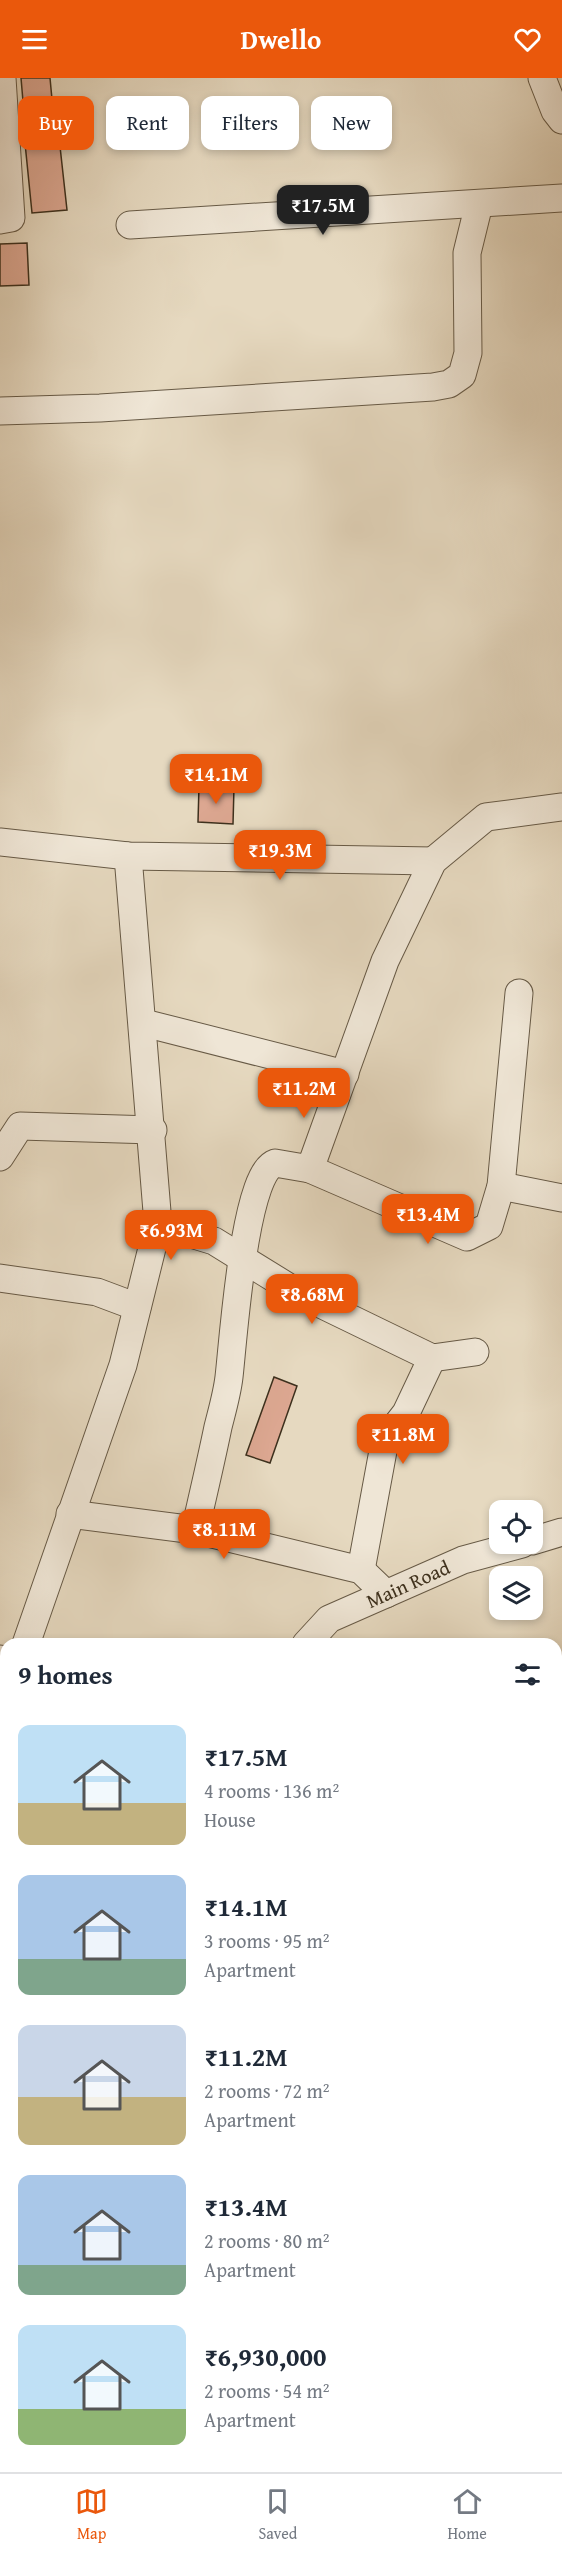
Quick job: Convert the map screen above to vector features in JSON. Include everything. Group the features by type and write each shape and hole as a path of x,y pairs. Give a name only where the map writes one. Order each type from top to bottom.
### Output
{"street":[{"path":"0,220 11,218 2,78"},
{"path":"542,78 555,111 562,120"},
{"path":"130,225 562,198"},
{"path":"0,411 135,406 433,387 449,384 462,375 468,353 467,253 479,204"},
{"path":"310,1168 385,960 433,861 486,817 562,807"},
{"path":"0,842 128,855 433,861"},
{"path":"28,1638 123,1365 158,1224 153,1130 144,1023 138,997 128,855"},
{"path":"195,1530 229,1378 235,1298 243,1256 255,1196 266,1168 275,1163 310,1168 467,1238 489,1226 501,1186 519,993"},
{"path":"144,1023 345,1074"},
{"path":"0,1157 20,1126 153,1130"},
{"path":"501,1186 562,1198"},
{"path":"158,1224 214,1241 243,1256 298,1293 432,1358 475,1352"},
{"path":"0,1278 97,1292 137,1307"},
{"path":"361,1570 385,1440 406,1413 432,1358"},
{"path":"70,1514 195,1530 361,1570 387,1594"},
{"path":"543,1538 562,1532"},
{"name":"Main Road","path":"312,1638 329,1619 463,1560 489,1553"}],"building":[{"path":"21,78 50,78 52,96 23,96"},
{"path":"26,150 60,150 67,210 32,213"},
{"path":"27,243 29,285 0,286 0,244"},
{"path":"199,786 234,787 233,824 198,822"},
{"path":"274,1377 297,1386 270,1463 246,1455"}]}
